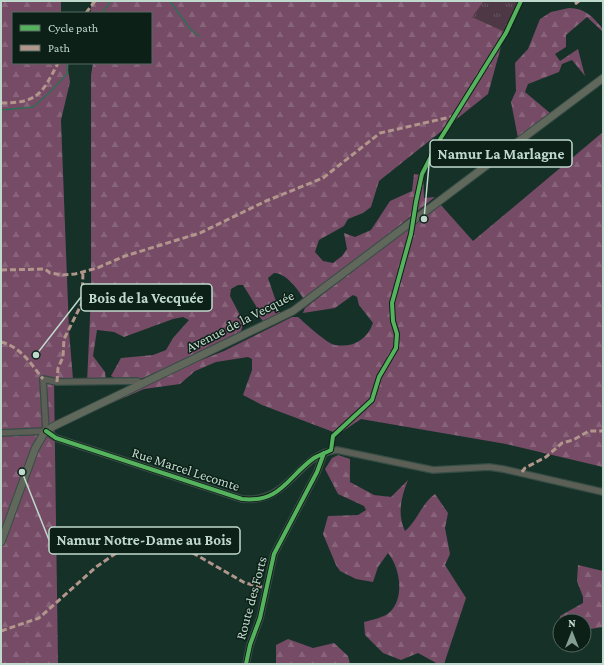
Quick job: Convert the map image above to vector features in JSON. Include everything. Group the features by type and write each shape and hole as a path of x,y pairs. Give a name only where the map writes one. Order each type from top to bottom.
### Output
{"main road":[{"name":"Avenue de la Vecquée","path":"1,542 33,454 46,431 58,423 293,311 603,78"}],"street":[{"path":"1,433 46,431 43,379 57,382 137,381 142,383"},
{"name":"Rue Marcel Lecomte","path":"46,431 56,438 242,500 257,501 277,493 308,463 331,450 344,451 433,470 489,467 503,469 603,492"},
{"name":"Route des Forts","path":"246,664 250,645 260,618 274,554 317,472 324,453"}],"green space":[{"path":"1,1 61,1 61,12 12,12 12,64 67,64 70,82 61,120 69,331 73,379 54,379 58,664 1,664"},
{"path":"91,1 484,1 472,17 505,32 488,94 379,181 371,207 363,213 348,219 344,226 319,240 315,252 323,261 333,263 342,256 347,249 344,233 355,237 371,230 390,201 412,191 414,174 423,175 424,198 435,197 305,301 288,279 274,273 268,278 280,313 264,323 258,314 256,306 243,285 238,285 231,289 230,296 244,323 240,333 224,342 143,378 127,380 111,376 121,358 153,355 166,350 173,338 189,320 183,317 173,319 124,337 114,332 97,330 93,356 105,372 106,381 87,383 91,295 91,75 93,64 152,64 152,12 91,12"},
{"path":"484,1 521,1 515,16 505,32 471,17"},
{"path":"569,8 584,11 596,21 603,29 603,32 587,17 566,35 566,47 555,54 560,61 578,49 585,76 572,60 562,64 559,72 528,84 525,92 550,113 518,138 511,102 516,91 515,63 528,49 540,19 551,12"},
{"path":"603,132 603,467 506,444 361,419 343,431 336,433 262,405 243,395 252,370 252,359 248,357 216,362 195,371 180,384 144,389 98,409 178,369 224,351 292,317 298,317 321,337 335,345 342,346 358,342 367,334 373,323 359,305 357,297 353,295 335,308 303,313 305,308 440,204 473,241"},
{"path":"338,455 350,459 350,482 374,495 391,497 408,480 403,493 401,506 401,518 405,531 413,522 426,502 435,494 448,513 445,528 450,554 445,565 466,598 444,664 438,664 418,653 401,660 383,653 365,635 364,622 385,615 395,606 399,591 398,574 388,553 378,567 373,582 356,579 340,571 336,565 323,534 328,516 358,515 366,510 364,506 338,494 325,469 332,458"},
{"path":"578,565 603,571 603,627 592,629 592,613 565,613 583,603 583,597 577,581"},
{"path":"288,639 313,648 334,643 348,656 350,664 276,664 276,645"}],"waterway":[{"path":"103,12 111,1"},
{"path":"170,1 191,30 199,36"},
{"path":"1,110 33,107 67,74 68,64"}],"marked path":[{"path":"87,12 95,1"},
{"path":"575,4 579,1"},
{"path":"1,103 23,101 31,99 37,95 48,82 57,64"},
{"path":"1,270 45,269 50,273 62,275 75,274 97,268 125,256 200,233 266,201 323,178 380,133 455,116"},
{"path":"57,382 58,368 63,357 64,339 82,303 83,271"},
{"path":"1,342 8,344 20,352 43,379"},
{"path":"522,472 525,468 546,457 562,443 573,440 589,431 603,431"},
{"path":"1,631 39,618 96,567 125,547 156,538 165,537 245,583 266,588"}],"cycle path":[{"path":"46,431 56,438 242,499 255,499 266,497 275,493 314,458 331,450 333,436 372,400 379,377 396,348 397,334 393,321 392,303 411,234 422,174 439,141 506,33 521,1"},
{"path":"246,664 250,645 260,618 274,554 317,472 324,453"}],"place":[{"name":"Namur La Marlagne","path":"424,219"},
{"name":"Bois de la Vecquée","path":"36,355"},
{"name":"Namur Notre-Dame au Bois","path":"22,472"}]}
